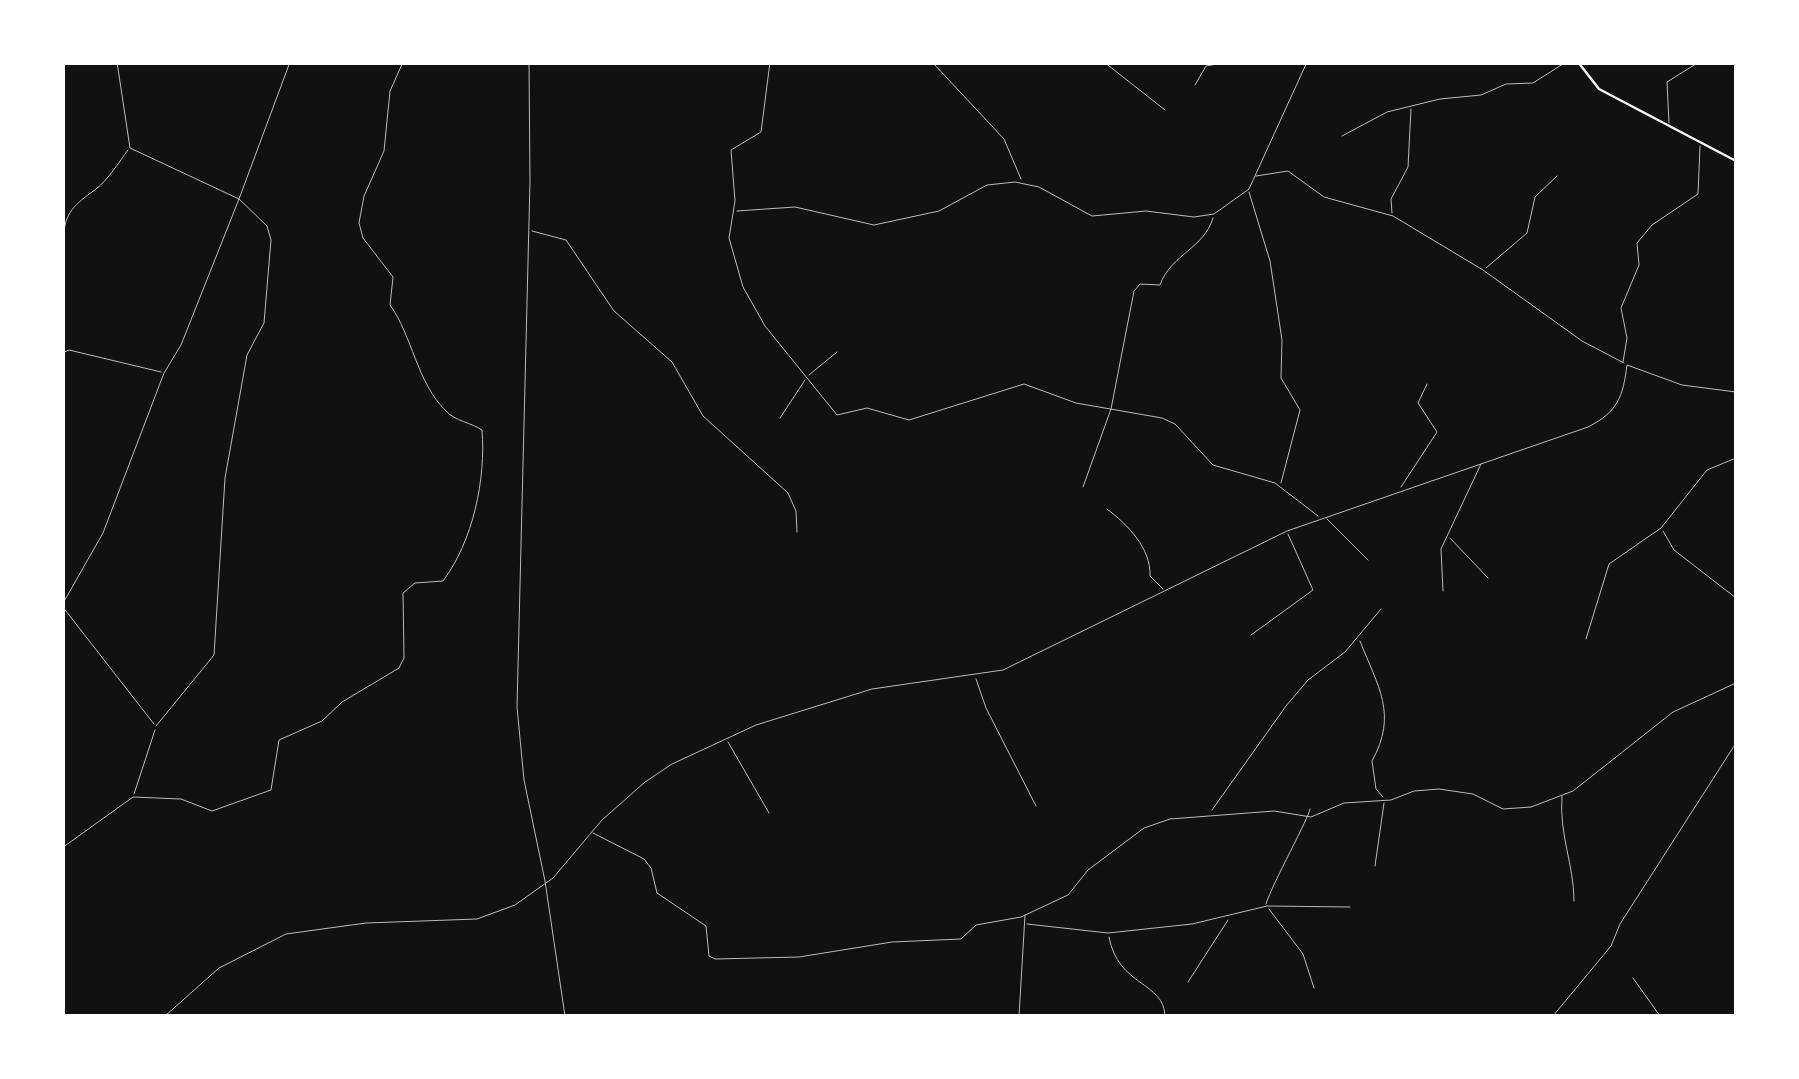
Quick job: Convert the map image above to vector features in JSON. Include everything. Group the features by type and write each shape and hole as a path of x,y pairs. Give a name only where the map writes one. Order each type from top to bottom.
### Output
{"main road":[{"path":"1578,62 1599,89 1736,161"}],"street":[{"path":"64,234 64,224 79,199 99,186 130,148 117,62"},
{"path":"156,726 119,684 62,606 104,532 164,373 182,345 240,199 290,62"},
{"path":"132,798 181,800 212,811 270,790 274,752 283,736 322,721 342,702 399,668 404,658 403,593 415,584 446,578 464,537 481,486 482,430 444,409 408,344 402,318 390,304 392,277 363,238 359,222 364,196 382,158 390,92 403,62"},
{"path":"529,62 529,231 517,707 524,780 545,881 565,1016"},
{"path":"770,62 762,132 731,150 734,211 729,238 743,287 765,326 840,417 868,408 909,420 1024,384 1076,403 1162,418 1213,466 1280,486 1323,518 1368,560"},
{"path":"932,62 1004,139 1022,182"},
{"path":"1104,62 1164,110"},
{"path":"1196,85 1206,66 1228,62"},
{"path":"734,211 795,207 874,225 939,211 988,185 1022,182 1092,216 1146,211 1194,217 1214,214 1249,189 1307,62"},
{"path":"1342,136 1372,118 1411,107 1480,95 1506,84 1532,83 1566,62"},
{"path":"1669,126 1668,82 1699,62"},
{"path":"1393,216 1391,200 1408,167 1411,107"},
{"path":"1622,362 1628,338 1621,308 1637,271 1636,243 1652,225 1698,194 1700,143"},
{"path":"62,848 132,798 150,756 156,726 214,654 225,478 247,355 264,323 271,240 267,226 240,199 130,148"},
{"path":"1255,176 1288,171 1324,196 1393,216 1483,270 1582,341 1627,365 1682,385 1736,392"},
{"path":"1483,270 1527,234 1535,197 1557,176"},
{"path":"1249,189 1270,262 1282,340 1281,378 1300,410 1280,486"},
{"path":"1083,488 1111,409 1134,290 1140,284 1160,284 1169,265 1207,234 1214,214"},
{"path":"529,231 566,240 614,311 672,362 703,416 788,493 796,510 798,532"},
{"path":"62,353 68,350 164,373"},
{"path":"780,418 808,378 837,352"},
{"path":"165,1016 219,968 286,934 366,923 477,919 516,905 645,782 726,740 814,703 894,685 975,676 1024,661 1287,530 1603,420 1622,398 1627,365"},
{"path":"1400,490 1414,461 1424,456 1437,432 1418,403 1427,384"},
{"path":"1586,639 1610,564 1661,528 1707,470 1736,458"},
{"path":"1443,591 1440,551 1482,461"},
{"path":"1107,509 1132,530 1150,564 1150,576 1164,592"},
{"path":"1661,528 1674,550 1736,598"},
{"path":"1251,635 1313,590 1287,530"},
{"path":"1448,536 1488,578"},
{"path":"1210,813 1220,793 1286,706 1308,680 1358,638 1381,609"},
{"path":"1358,638 1388,710 1383,743 1372,761 1376,788 1384,800 1375,866"},
{"path":"975,676 986,708 1036,806"},
{"path":"591,832 644,858 656,893 706,926 709,956 715,959 799,957 892,942 955,940 966,937 976,925 1025,915 1068,895 1088,870 1144,828 1170,819 1274,811 1311,817 1344,803 1439,789 1472,794 1515,809 1562,795 1660,720 1736,683"},
{"path":"726,740 769,813"},
{"path":"1553,1016 1610,946 1620,924 1736,743"},
{"path":"1562,795 1559,827 1574,879 1574,901"},
{"path":"1266,906 1286,853 1311,817 1310,809"},
{"path":"1266,906 1303,954 1314,988"},
{"path":"1027,924 1108,933 1229,917 1266,906 1350,907"},
{"path":"1019,1016 1025,915"},
{"path":"1188,982 1229,917"},
{"path":"1108,933 1113,960 1128,976 1155,993 1164,1006 1164,1016"},
{"path":"1633,978 1660,1016"}]}
